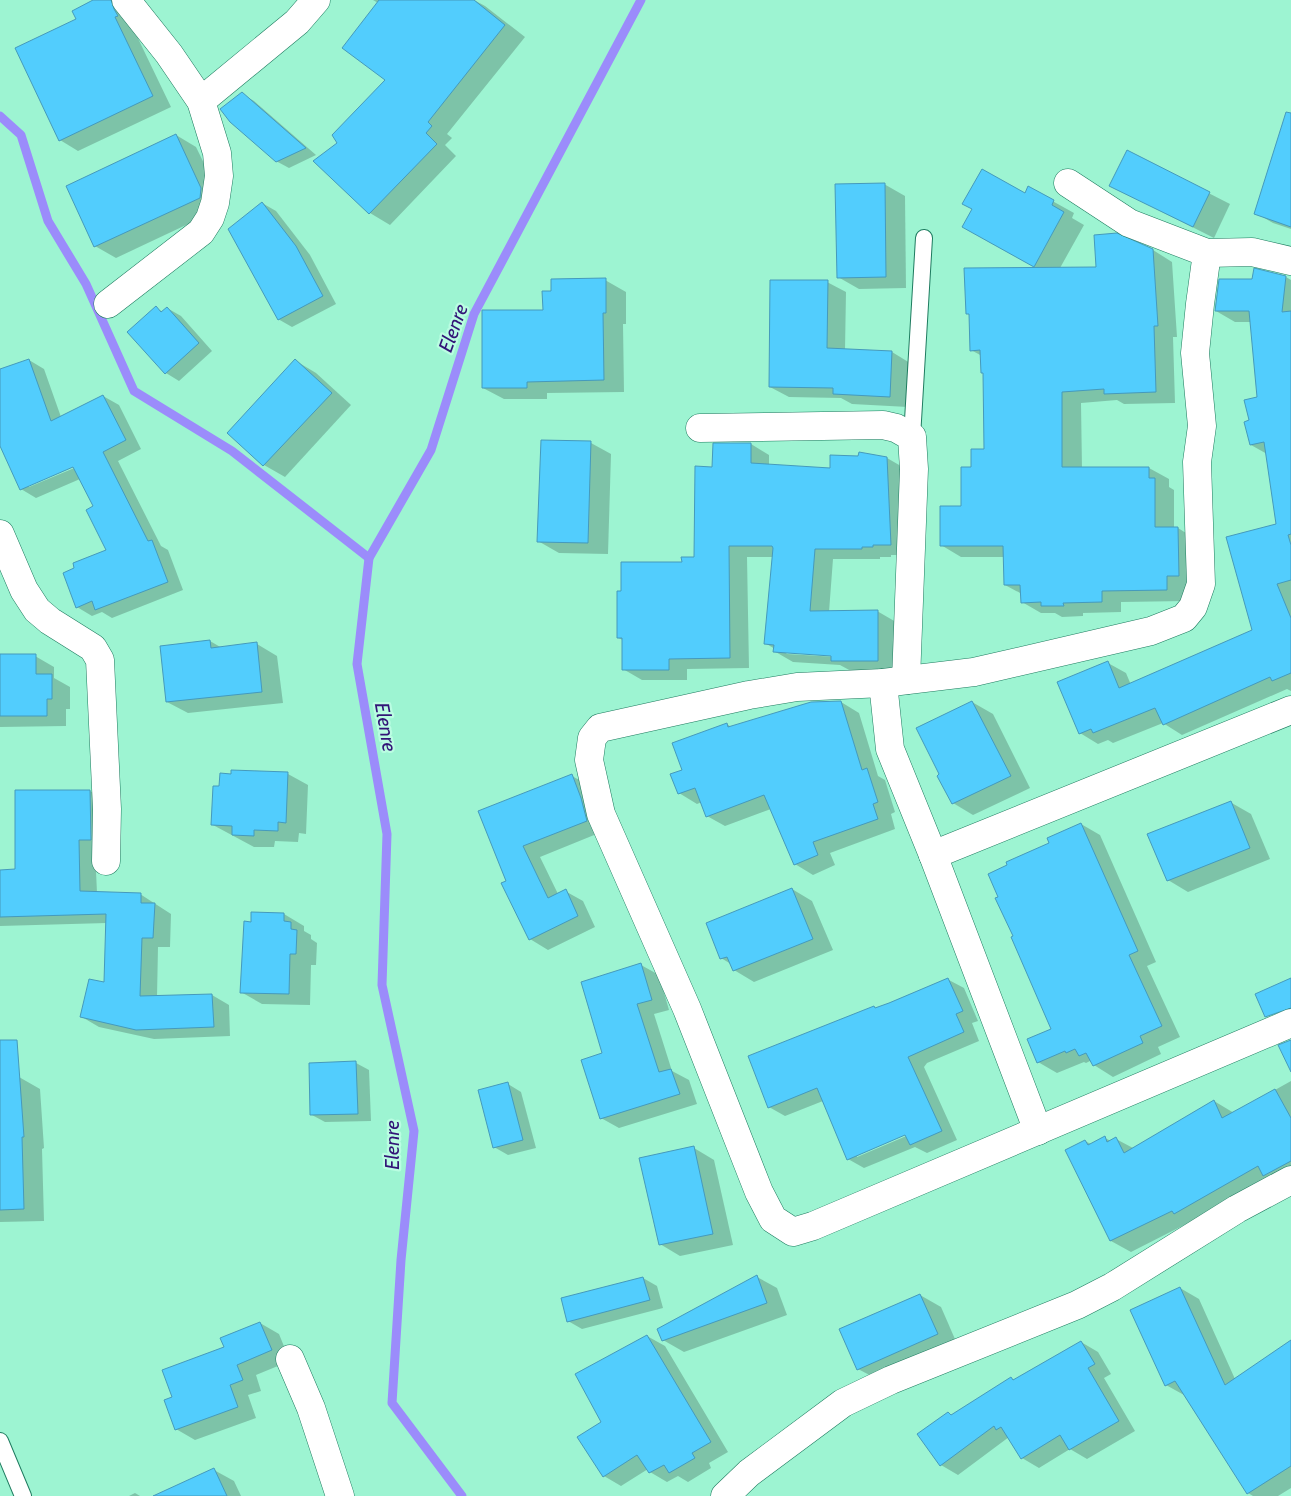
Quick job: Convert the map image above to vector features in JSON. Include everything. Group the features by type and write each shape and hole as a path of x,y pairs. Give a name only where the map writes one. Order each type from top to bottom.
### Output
{"street":[{"path":"108,304 201,232 210,218 215,203 219,176 217,153 201,101 169,54 126,0"},
{"path":"201,101 297,22 316,0"},
{"path":"1068,183 1129,223 1207,253 1252,252 1291,261"},
{"path":"1207,253 1195,354 1202,426 1197,462 1201,584 1193,607 1184,618 1151,631 974,672 895,681 797,687 748,695 600,728 592,738 589,760 601,814 687,1009 759,1192 773,1219 793,1232 813,1226 1291,1023"},
{"path":"700,428 883,425 896,428 912,437 914,469 890,749 933,855 1038,1131"},
{"path":"0,534 24,590 37,610 93,648 100,660 107,809 106,861"},
{"path":"933,855 1291,710"},
{"path":"725,1496 749,1473 844,1403 890,1380 1077,1306 1112,1287 1237,1210 1291,1180"},
{"path":"290,1359 311,1408 340,1496"}],"lane":[{"path":"912,437 924,238"},
{"path":"0,1441 23,1496"}],"building":[{"path":"93,0 111,0 118,16 115,17 153,96 59,141 15,48 76,19 72,11"},
{"path":"379,0 474,0 505,25 428,122 432,126 426,133 437,144 369,214 313,161 337,143 332,135 385,80 342,48"},
{"path":"242,92 306,148 276,162 230,122 220,109"},
{"path":"1286,112 1291,113 1291,227 1254,214"},
{"path":"176,134 201,188 200,198 94,247 66,186"},
{"path":"1127,150 1210,192 1193,227 1109,186"},
{"path":"982,169 1025,193 1028,186 1054,200 1052,205 1064,212 1034,267 962,227 972,209 962,204"},
{"path":"885,183 886,277 837,278 835,184"},
{"path":"262,202 296,246 323,296 278,320 228,229"},
{"path":"1117,233 1153,249 1158,326 1154,326 1156,392 1104,394 1104,389 1062,392 1062,467 1149,467 1149,478 1155,478 1155,527 1178,527 1179,576 1167,576 1167,590 1102,591 1102,602 1063,603 1064,606 1041,606 1041,602 1021,603 1020,585 1004,585 1003,546 940,546 940,506 961,506 961,467 971,467 971,449 984,449 983,373 981,373 980,350 970,351 969,314 966,314 964,268 1096,267 1094,235"},
{"path":"1254,268 1286,276 1282,312 1291,311 1291,534 1288,535 1291,545 1291,580 1277,584 1291,618 1291,673 1272,681 1270,677 1163,725 1155,708 1093,733 1091,729 1079,734 1057,682 1108,661 1119,688 1252,630 1226,537 1276,524 1264,442 1250,445 1244,422 1249,420 1244,400 1257,397 1249,311 1215,311 1219,279 1252,279"},
{"path":"606,278 606,313 603,313 604,380 527,382 527,388 482,388 482,310 543,310 542,291 551,291 551,279"},
{"path":"770,280 828,280 827,348 892,351 890,397 833,394 833,388 769,387"},
{"path":"156,306 161,312 167,307 199,343 165,374 127,332"},
{"path":"29,359 51,421 103,395 126,440 103,452 148,541 152,540 168,582 95,610 92,601 76,608 63,573 74,568 73,563 106,550 86,510 93,506 73,467 20,490 0,446 0,369"},
{"path":"295,359 332,393 263,466 227,433"},
{"path":"541,440 591,441 588,543 537,542"},
{"path":"713,443 751,443 751,463 830,468 830,455 858,456 859,452 887,457 891,545 873,545 873,547 862,547 862,549 815,549 810,611 878,610 878,661 831,661 831,656 773,652 774,645 764,644 773,548 772,546 729,546 730,658 669,659 669,670 622,670 622,638 617,638 617,591 621,591 621,562 682,562 681,557 694,557 695,466 712,467"},
{"path":"210,640 211,648 257,642 262,692 166,702 160,646"},
{"path":"0,654 36,654 36,674 52,674 52,699 47,699 47,716 0,716"},
{"path":"841,701 862,770 867,768 878,802 873,804 878,819 813,842 818,855 794,865 764,795 706,817 695,788 678,794 670,774 682,770 672,743 727,723 728,727 811,702"},
{"path":"972,701 1011,776 952,804 937,776 939,774 916,728"},
{"path":"231,770 288,772 286,823 278,822 278,831 254,830 254,836 232,835 232,826 211,825 213,786 219,786 220,773 231,774"},
{"path":"572,774 587,821 523,846 548,898 566,889 578,916 529,940 501,883 506,881 478,811"},
{"path":"15,790 90,790 91,840 79,840 80,891 141,893 141,903 155,903 153,938 142,938 140,996 212,994 214,1027 136,1030 80,1017 89,979 104,982 106,914 0,917 0,870 15,869"},
{"path":"1231,801 1250,848 1167,881 1147,834"},
{"path":"1081,823 1138,951 1129,955 1162,1026 1140,1036 1143,1043 1093,1066 1086,1053 1079,1056 1075,1049 1066,1053 1065,1051 1037,1063 1027,1039 1051,1029 1011,937 1013,936 995,898 998,897 988,874 1007,865 1006,862 1049,843 1047,838"},
{"path":"792,888 813,939 733,971 727,957 720,959 706,923"},
{"path":"251,912 284,913 284,921 291,922 291,929 297,930 296,954 290,954 289,994 240,993 244,921 251,922"},
{"path":"641,963 652,1000 637,1004 659,1072 671,1069 680,1094 600,1119 581,1060 602,1053 581,982"},
{"path":"948,978 963,1011 956,1014 964,1032 908,1057 942,1131 910,1145 905,1135 847,1160 817,1088 768,1108 748,1056 874,1006 875,1008 889,1003"},
{"path":"1291,978 1291,1008 1265,1017 1255,994"},
{"path":"0,1040 17,1040 24,1137 22,1137 24,1209 0,1210"},
{"path":"1291,1040 1291,1072 1278,1045"},
{"path":"356,1061 358,1114 310,1115 309,1063"},
{"path":"508,1082 523,1140 493,1148 478,1090"},
{"path":"1275,1089 1291,1118 1291,1161 1263,1176 1258,1166 1174,1214 1172,1211 1110,1241 1065,1150 1085,1140 1088,1145 1105,1136 1107,1142 1116,1137 1124,1153 1214,1100 1222,1118"},
{"path":"694,1146 713,1234 659,1245 639,1158"},
{"path":"757,1275 767,1303 662,1341 657,1329"},
{"path":"643,1277 650,1300 567,1322 561,1298"},
{"path":"1180,1287 1225,1385 1291,1340 1291,1466 1247,1494 1175,1381 1165,1386 1130,1310"},
{"path":"920,1294 938,1334 857,1370 839,1329"},
{"path":"260,1322 272,1350 237,1365 243,1380 230,1385 238,1407 175,1430 164,1400 172,1397 162,1370 224,1347 220,1338"},
{"path":"647,1335 711,1442 692,1453 695,1458 669,1473 664,1465 649,1473 637,1455 603,1477 577,1437 601,1422 575,1374"},
{"path":"1081,1341 1095,1364 1088,1368 1119,1421 1069,1450 1060,1435 1021,1459 1001,1427 996,1430 994,1426 940,1466 917,1434 948,1412 951,1415 1011,1377 1013,1380"},
{"path":"214,1468 227,1496 153,1496"}],"waterway":[{"name":"Elenre","path":"462,1496 392,1403 401,1260 414,1131 382,985 387,834 357,664 369,558 431,450 474,314 641,0"},
{"path":"0,116 21,135 48,221 86,284 134,391 232,451 369,558"}]}
